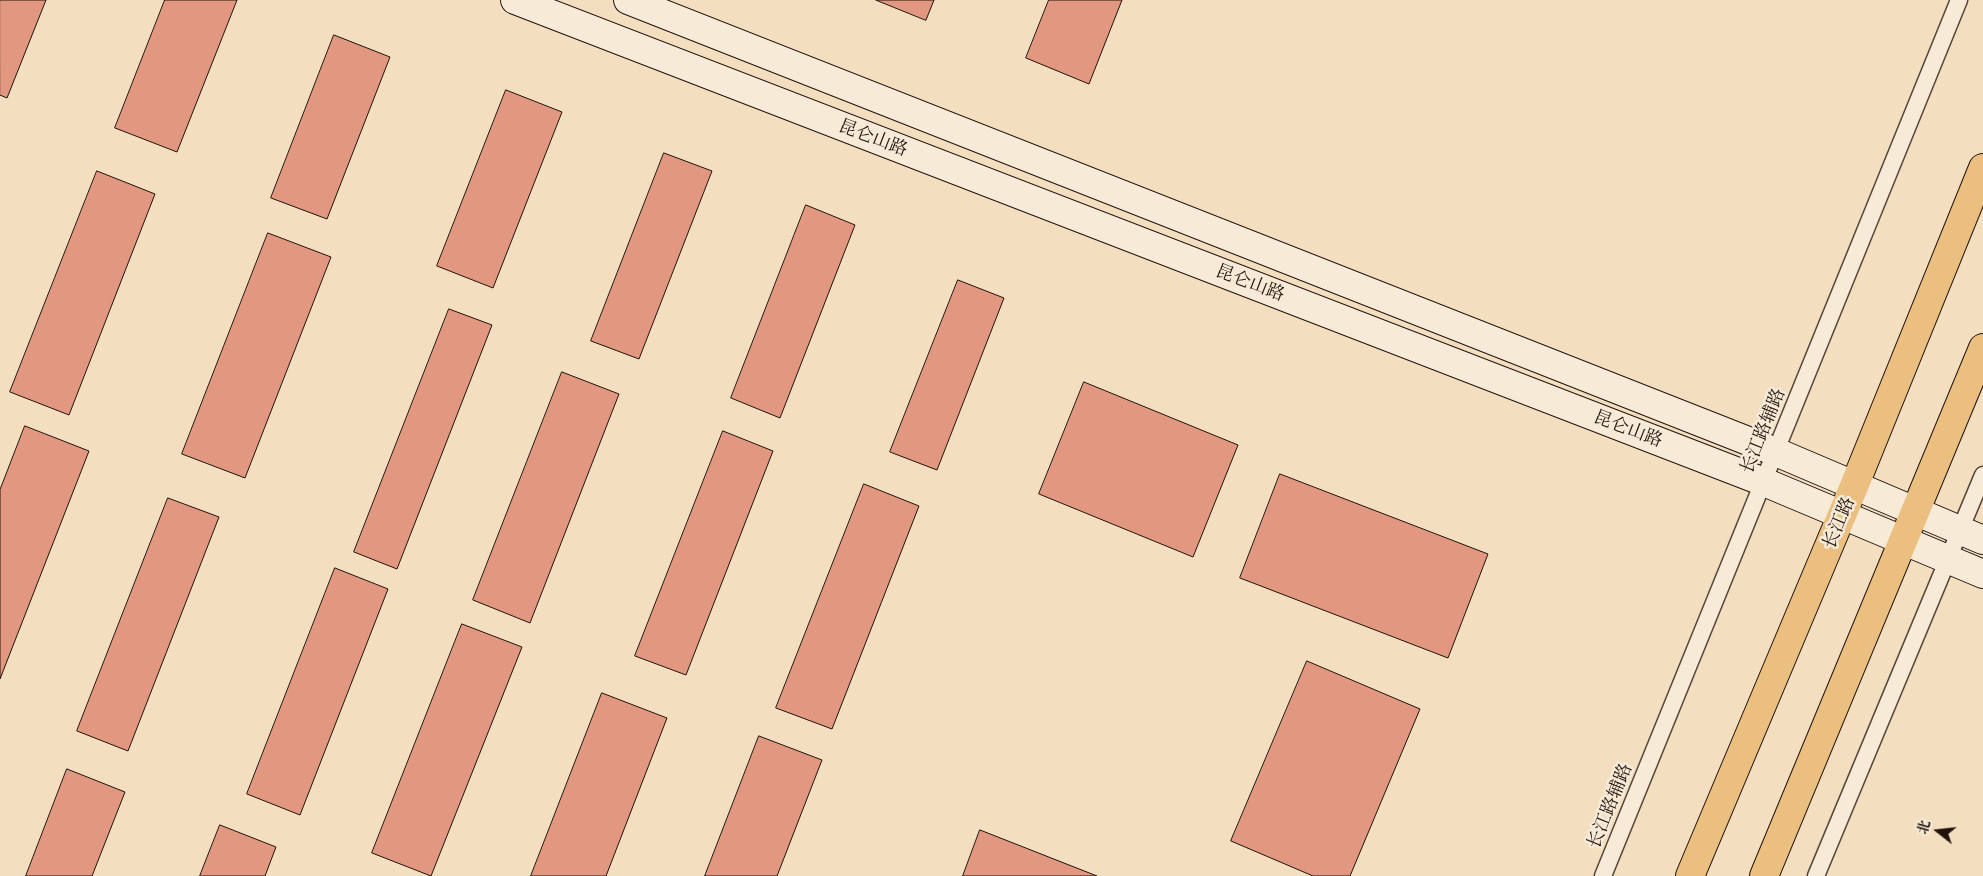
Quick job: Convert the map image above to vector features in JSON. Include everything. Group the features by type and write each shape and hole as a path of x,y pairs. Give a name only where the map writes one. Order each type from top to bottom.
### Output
{"main road":[{"name":"长江路","path":"1690,876 1855,484 1983,168"},
{"path":"1764,876 1905,541 1983,348"}],"street":[{"name":"昆仑山路","path":"515,0 1764,482 1948,561 1983,574"},
{"name":"昆仑山路","path":"628,0 1776,452 1855,484 1972,536"}],"lane":[{"name":"长江路辅路","path":"1603,876 1959,0"},
{"path":"1816,876 1948,561 1972,536 1983,475"}],"building":[{"path":"0,0 46,0 7,98 0,95"},
{"path":"165,0 237,0 177,152 115,128"},
{"path":"876,0 934,0 926,20"},
{"path":"1049,0 1122,0 1089,84 1026,58"},
{"path":"334,35 390,57 327,219 271,198"},
{"path":"506,90 562,112 493,288 437,266"},
{"path":"664,153 712,171 639,359 591,341"},
{"path":"97,171 155,194 69,415 10,392"},
{"path":"806,205 855,225 780,418 731,398"},
{"path":"268,233 331,257 245,478 182,454"},
{"path":"958,280 1004,298 937,470 890,452"},
{"path":"449,309 492,325 397,569 354,552"},
{"path":"562,372 619,394 530,623 473,600"},
{"path":"1084,382 1238,445 1193,557 1039,494"},
{"path":"25,426 89,451 0,679 0,490"},
{"path":"723,431 773,451 686,675 635,656"},
{"path":"1280,474 1488,554 1448,658 1240,578"},
{"path":"864,484 919,506 832,729 776,708"},
{"path":"168,498 219,517 128,751 77,731"},
{"path":"335,568 388,589 300,815 247,794"},
{"path":"462,624 522,647 431,876 372,853"},
{"path":"1307,661 1420,709 1350,876 1313,876 1231,841"},
{"path":"602,693 667,718 606,876 531,876"},
{"path":"759,736 822,760 777,876 705,876"},
{"path":"67,769 125,792 92,876 26,876"},
{"path":"220,825 276,847 265,876 200,876"},
{"path":"980,830 1097,876 963,876"}]}
